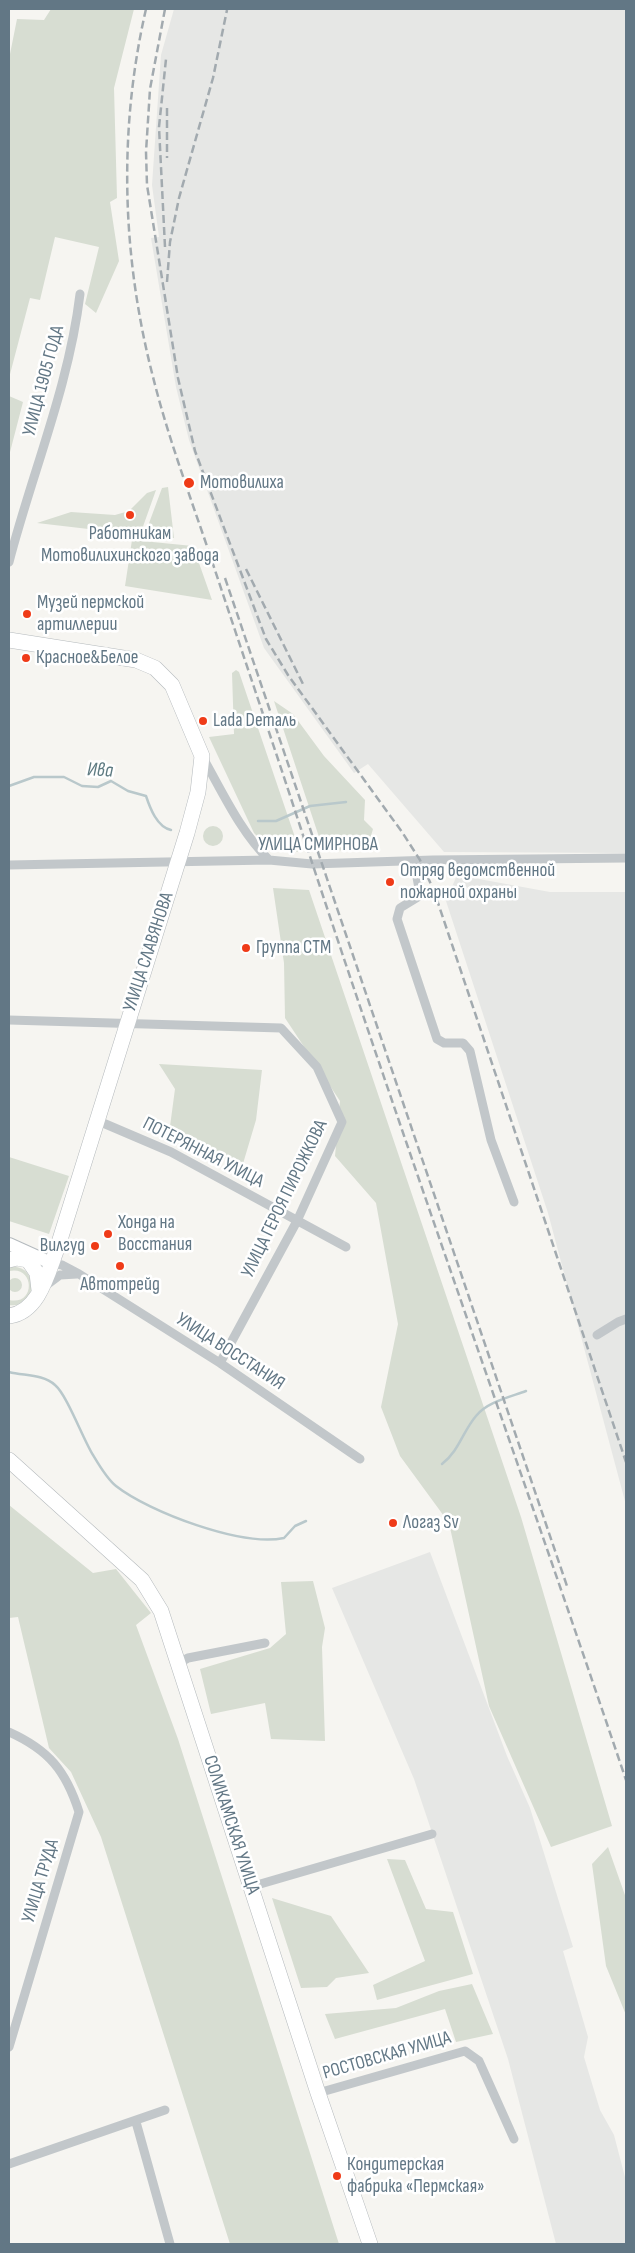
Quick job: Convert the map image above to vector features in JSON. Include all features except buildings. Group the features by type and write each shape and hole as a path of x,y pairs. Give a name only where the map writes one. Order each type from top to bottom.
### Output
{"main road":[{"name":"УЛИЦА СЛАВЯНОВА","path":"9,640 136,660 155,668 172,685 202,756 198,792 51,1263 32,1304 10,1315"},
{"path":"9,1260 17,1258 28,1260 37,1273 39,1290"},
{"name":"СОЛИКАМСКАЯ УЛИЦА","path":"9,1460 142,1580 162,1611 250,1887 370,2244"}],"street":[{"name":"УЛИЦА 1905 ГОДА","path":"9,562 20,518 46,442 75,334 80,294"},
{"path":"202,756 252,843 269,860"},
{"name":"УЛИЦА СМИРНОВА","path":"9,865 269,860 312,864 414,860 626,858"},
{"path":"414,860 420,894 400,908 397,919 437,1039 444,1043 458,1042 470,1051 491,1140 514,1202"},
{"path":"9,1020 126,1024"},
{"name":"УЛИЦА ГЕРОЯ ПИРОЖКОВА","path":"126,1024 281,1028 317,1067 342,1122 296,1221 220,1364"},
{"name":"ПОТЕРЯННАЯ УЛИЦА","path":"96,1120 171,1152 346,1247"},
{"path":"9,1244 51,1263"},
{"path":"9,1248 28,1260"},
{"name":"УЛИЦА ВОССТАНИЯ","path":"28,1260 41,1264 51,1263 79,1274 220,1364 360,1459"},
{"path":"39,1290 60,1275 79,1274"},
{"path":"597,1335 626,1319"},
{"path":"179,1663 188,1658 265,1643"},
{"name":"УЛИЦА ТРУДА","path":"9,1732 29,1742 56,1764 70,1786 79,1812 9,2046"},
{"path":"250,1887 432,1834"},
{"name":"РОСТОВСКАЯ УЛИЦА","path":"318,2093 465,2051 478,2061 514,2139"},
{"path":"9,2164 136,2122 165,2110"},
{"path":"136,2122 170,2244"}],"shaded area":[{"path":"51,9 134,9 114,88 117,198 110,202 119,261 96,313 85,304 99,247 55,237 40,300 30,298 9,378 9,59 17,19 44,20"},
{"path":"174,9 626,9 626,853 444,852 368,764 354,773 264,648 189,440 176,387 151,238 159,237 152,185 161,55"},
{"path":"9,396 23,402 9,456"},
{"path":"168,487 174,538 149,536 145,534 162,488"},
{"path":"156,490 140,535 37,523 71,512 115,515 129,511 147,493"},
{"path":"132,540 193,546 212,600 125,586"},
{"path":"236,670 239,672 300,852 271,850 254,833 209,737 234,734 232,673"},
{"path":"274,701 293,714 324,756 365,800 364,820 373,829 368,846 363,851 329,850 320,840"},
{"path":"209,826 217,826 223,832 223,840 217,846 209,846 203,840 203,832"},
{"path":"457,875 550,892 626,892 626,1505 548,1213 446,901"},
{"path":"273,888 309,890 521,1517 612,1826 551,1847 489,1706 449,1523 400,1456 381,1407 398,1324 376,1203 335,1156 340,1101 285,1018 284,963"},
{"path":"159,1064 262,1070 256,1120 242,1167 169,1134 175,1089"},
{"path":"9,1157 69,1176 49,1234 9,1221"},
{"path":"9,1267 19,1267 26,1271 30,1278 30,1293 26,1300 19,1304 9,1305 9,1300 18,1300 24,1297 28,1292 28,1279 18,1271 9,1271"},
{"path":"15,1278 20,1280 22,1285 20,1290 15,1292 10,1290 8,1285 10,1280"},
{"path":"9,1505 93,1573 116,1569 151,1613 136,1625 178,1739 339,2244 230,2244 101,1837 71,1772 49,1748 18,1617 9,1618"},
{"path":"430,1552 507,1756 530,1808 573,1947 563,1951 588,2037 584,2057 600,2110 614,2135 626,2181 626,2244 556,2244 508,2059 414,1779 332,1588"},
{"path":"313,1581 325,1628 322,1647 325,1741 271,1739 265,1703 211,1714 200,1669 270,1648 286,1634 281,1582"},
{"path":"608,1847 626,1898 626,2015 606,1966 592,1864"},
{"path":"387,1859 405,1860 426,1909 453,1912 473,1974 377,2000 373,1985 425,1961"},
{"path":"272,1898 331,1916 369,1973 336,1978 327,1987 301,1988"},
{"path":"472,1984 493,2034 456,2042 445,2009 335,2039 325,2014 396,2008 439,1991"}],"waterway":[{"name":"Ива","path":"9,786 34,777 64,777 82,786 98,787 111,781 128,791 146,796 158,821 171,830"},
{"name":"Ива","path":"258,821 276,821 310,806 346,802"},
{"path":"9,1372 39,1377 55,1385 65,1398 89,1448 106,1476 116,1486 150,1506 197,1525 245,1537 284,1538 295,1526 306,1521"},
{"path":"442,1464 453,1453 481,1411 499,1400 526,1391"}],"railway":[{"path":"146,9 131,101 127,194 135,286 143,332 165,422 340,948 626,1780"},
{"path":"165,9 150,89 146,152 147,185 178,378 195,451 266,639 288,675 402,832 420,860 434,891 626,1462"},
{"path":"167,282 170,242 179,198 213,78 227,10"},
{"path":"165,247 159,127 166,59"},
{"path":"167,108 167,158"},
{"path":"246,569 303,684"},
{"path":"225,578 568,1589"}],"place":[{"name":"Мотовилиха","path":"189,483"},
{"name":"Работникам Мотовилихинского завода","path":"130,515"},
{"name":"Музей пермской артиллерии","path":"27,614"},
{"name":"Красное&Белое","path":"26,658"},
{"name":"Lada Dеталь","path":"203,721"},
{"name":"Отряд ведомственной пожарной охраны","path":"390,882"},
{"name":"Группа СТМ","path":"246,948"},
{"name":"Хонда на Восстания","path":"108,1234"},
{"name":"Вилгуд","path":"95,1246"},
{"name":"Автотрейд","path":"120,1266"},
{"name":"Логаз Sv","path":"393,1523"},
{"name":"Кондитерская фабрика «Пермская»","path":"337,2176"}]}
